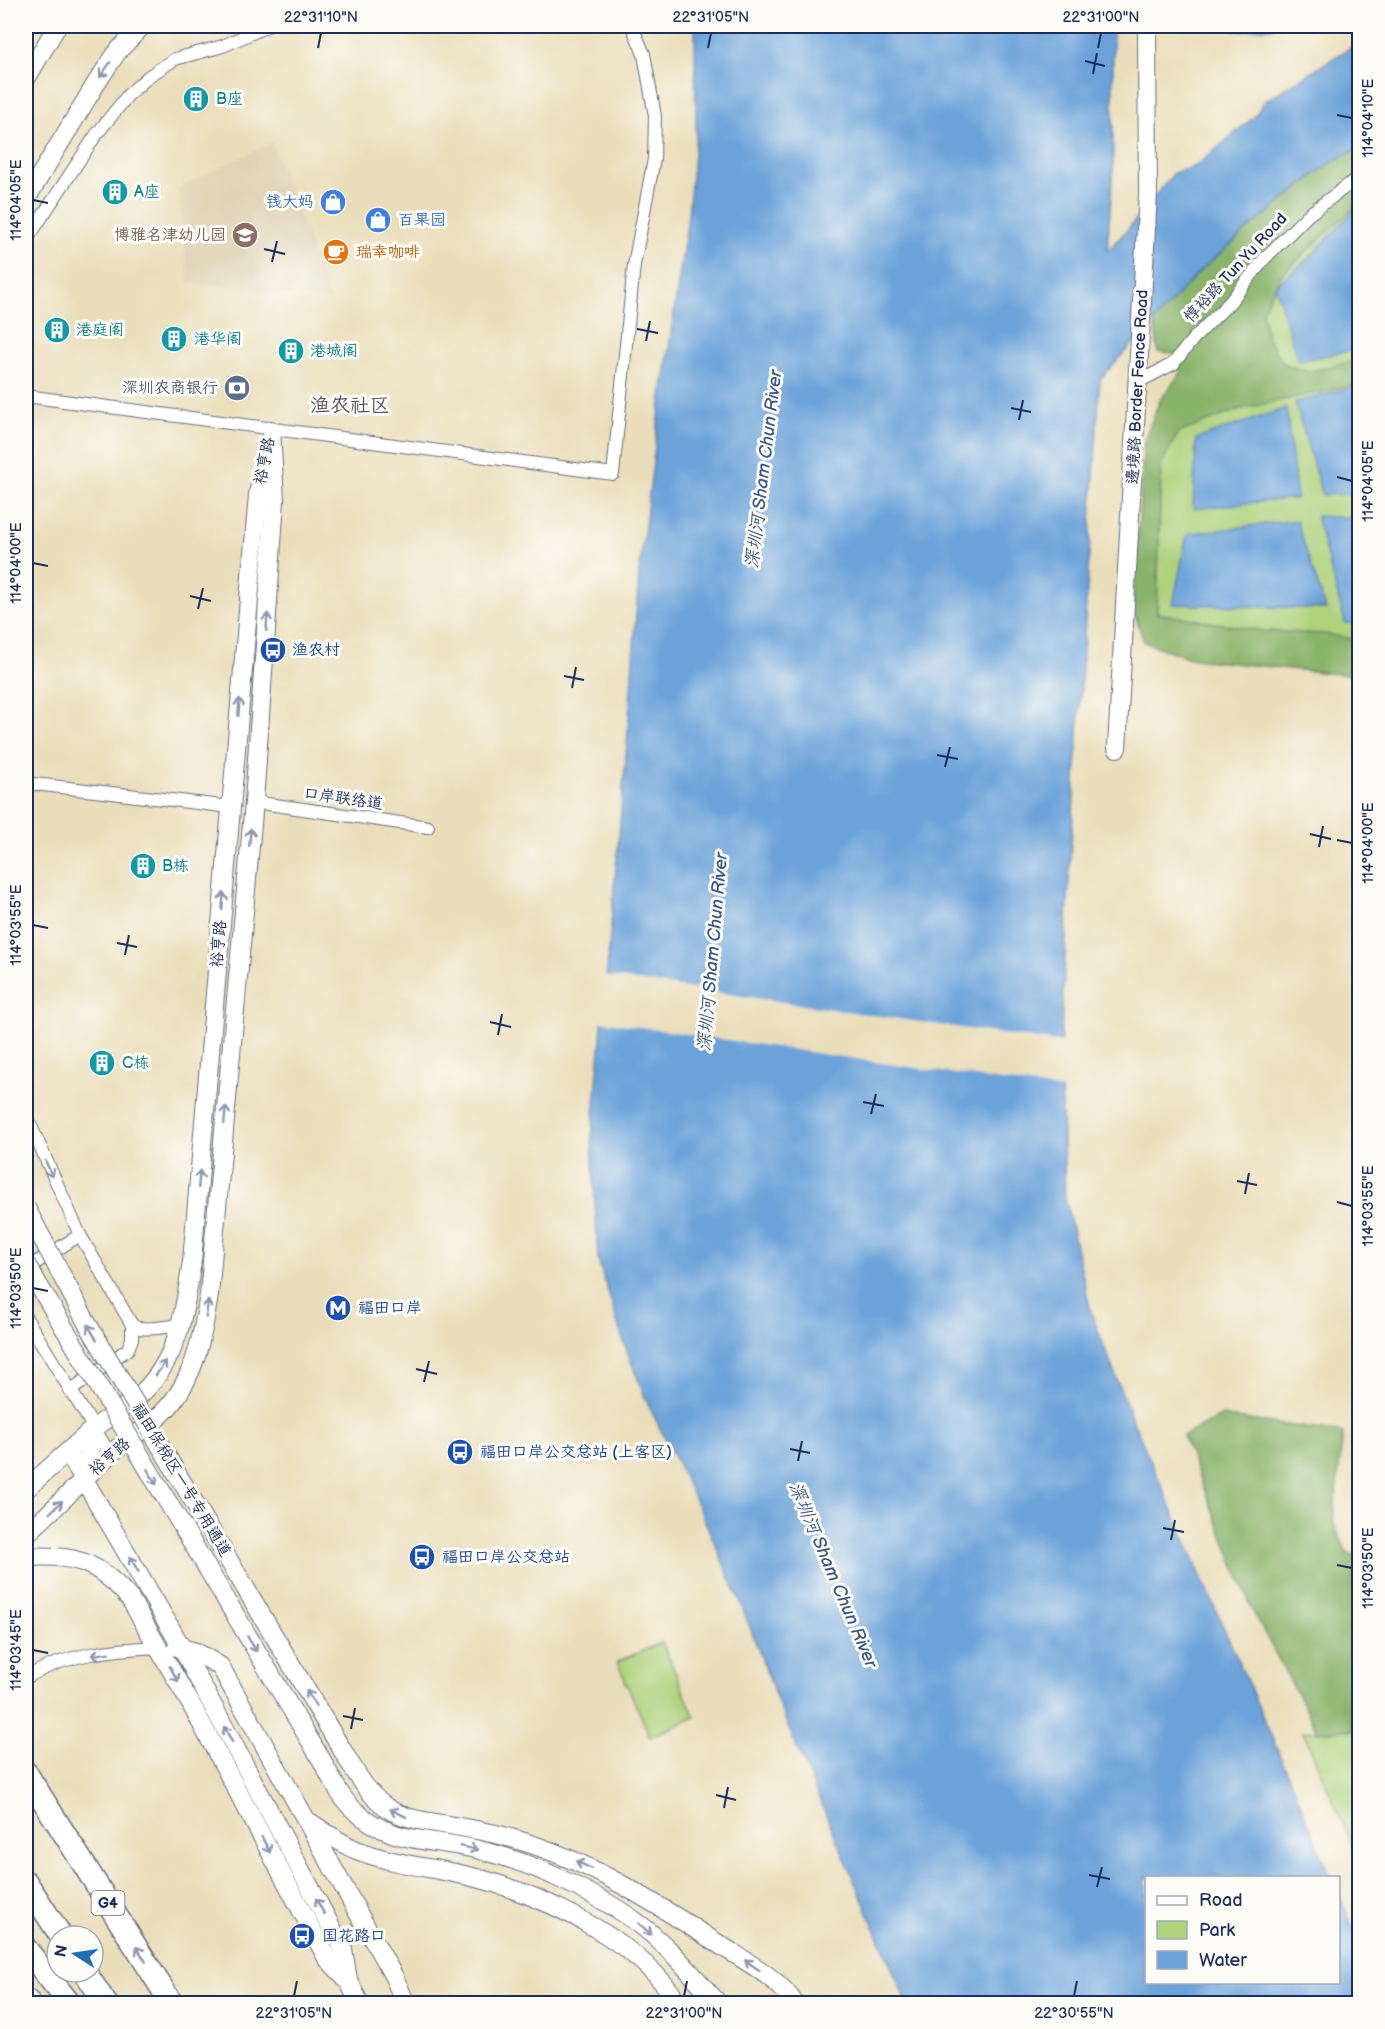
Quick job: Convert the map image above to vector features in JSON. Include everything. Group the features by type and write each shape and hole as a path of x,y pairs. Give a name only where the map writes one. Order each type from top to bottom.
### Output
{"highway":[{"name":"G4","path":"26,1773 172,2004"},
{"path":"26,1882 53,1924"},
{"path":"26,1949 70,2004"},
{"path":"93,1984 106,2004"},
{"path":"26,2000 30,2004"}],"street":[{"path":"26,79 57,26"},
{"path":"26,199 97,82 118,51 142,26"},
{"path":"26,241 96,135 129,95 149,76 175,59 223,46 267,26"},
{"path":"26,396 613,474 634,265 654,159 655,116 644,54 632,26"},
{"name":"邊境路 Border Fence Road","path":"1117,748 1148,193 1147,26"},
{"name":"惇裕路 Tun Yu Road","path":"1138,382 1173,363 1230,302 1265,258 1308,215 1359,176"},
{"name":"裕亨路","path":"84,1479 110,1454 158,1418 177,1395 189,1376 200,1342 209,1295 254,802 275,500 271,430"},
{"name":"裕亨路","path":"84,1479 93,1428 142,1393 166,1363 181,1326 192,1261 258,495 271,430"},
{"path":"26,783 231,807"},
{"name":"口岸联络道","path":"254,802 428,827"},
{"path":"26,1115 80,1235 132,1325 132,1339 128,1349 70,1391"},
{"name":"福田保税区一号专用通道","path":"26,1208 87,1323 361,1782 379,1802 407,1818 512,1838 606,1875 655,1903 749,1963 790,1996 795,2004"},
{"path":"26,1266 80,1235"},
{"name":"福田保税区一号专用通道","path":"26,1266 351,1807 385,1831 404,1838 454,1845 517,1861 588,1892 640,1924 674,1955 719,2004"},
{"path":"26,1318 110,1454"},
{"path":"132,1325 141,1330 181,1326"},
{"path":"26,1489 93,1428"},
{"path":"68,1452 182,1648 343,1949 348,1980"},
{"path":"26,1534 84,1479"},
{"path":"26,1557 69,1557 95,1567 130,1599 327,1958 348,1980 360,2004"},
{"path":"26,1678 60,1661 129,1649 158,1647 182,1648 208,1657 220,1666 394,1977 406,2004"},
{"path":"307,1820 332,1838 355,1849 394,1861 491,1882 549,1904 632,1953 653,1971 679,2004"}],"shaded area":[{"name":"博雅名津幼儿园","path":"272,142 331,301 188,282 178,188"}],"green space":[{"path":"1359,148 1359,203 1281,275 1262,311 1267,337 1284,364 1307,372 1359,360 1359,384 1240,409 1178,433 1161,465 1157,613 1264,631 1325,634 1359,640 1359,676 1193,659 1144,642 1133,609 1144,441 1160,400 1180,374 1180,354 1158,352 1154,320 1201,270 1253,225 1327,165"},
{"path":"1359,192 1359,655 1158,622 1155,593 1161,461 1278,274"},
{"path":"1221,1416 1343,1433 1333,1522 1347,1553 1359,1556 1359,1729 1318,1732 1254,1614 1183,1436"},
{"path":"662,1642 695,1717 650,1737 617,1662"},
{"path":"1359,1727 1359,1860 1303,1732"}],"water":[{"name":"深圳河 Sham Chun River","path":"695,26 1113,26 1113,171 1107,251 1174,173 1196,166 1254,117 1265,101 1359,42 1359,148 1327,165 1201,270 1100,379 1060,1052 1065,1198 1091,1312 1130,1414 1331,1876 1145,1876 1145,1984 1340,1984 1340,1896 1359,1942 1359,2003 907,2003 781,1710 740,1601 701,1512 647,1402 624,1343 598,1260 592,1139 628,732 639,573 688,216 696,133"},
{"path":"1234,26 1274,26 1234,31"},
{"path":"1359,205 1359,349 1298,361 1275,286 1312,255"},
{"path":"1359,386 1359,494 1322,495 1295,402"},
{"path":"1286,408 1297,498 1193,509 1196,439"},
{"path":"1316,516 1359,518 1359,624 1345,623"},
{"path":"1296,520 1326,609 1173,604 1187,534"}],"pier":[{"path":"604,976 1064,1043 1064,1090 600,1021"}],"place":[{"name":"B座","path":"196,99"},
{"name":"A座","path":"115,192"},
{"name":"钱大妈","path":"333,202"},
{"name":"百果园","path":"378,220"},
{"name":"博雅名津幼儿园","path":"245,235"},
{"name":"瑞幸咖啡","path":"336,252"},
{"name":"港庭阁","path":"57,330"},
{"name":"港华阁","path":"174,339"},
{"name":"港城阁","path":"291,351"},
{"name":"深圳农商银行","path":"237,388"},
{"name":"渔农村","path":"273,650"},
{"name":"B栋","path":"143,866"},
{"name":"C栋","path":"102,1063"},
{"name":"福田口岸","path":"338,1308"},
{"name":"福田口岸公交总站 (上客区)","path":"460,1452"},
{"name":"福田口岸公交总站","path":"422,1557"},
{"name":"国花路口","path":"302,1936"}],"district":[{"name":"渔农社区","path":"350,406"}]}
